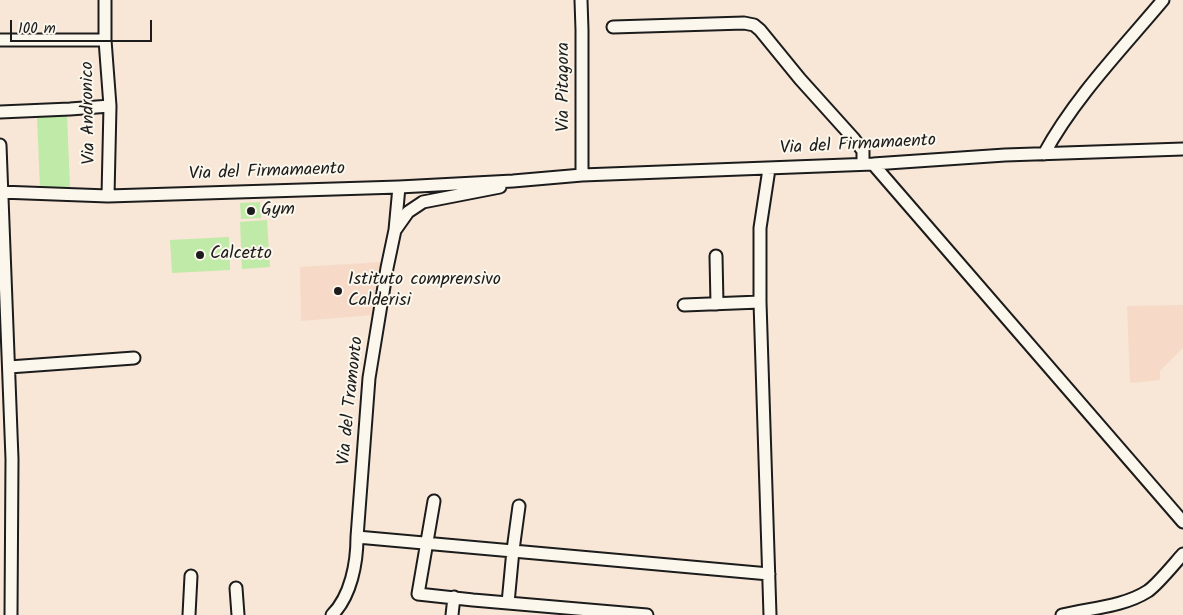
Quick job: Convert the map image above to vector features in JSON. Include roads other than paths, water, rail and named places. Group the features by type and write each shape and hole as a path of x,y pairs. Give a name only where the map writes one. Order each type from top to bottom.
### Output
{"street":[{"name":"Via Andronico","path":"105,0 105,40 110,106 108,196"},
{"name":"Via Pitagora","path":"581,0 582,175"},
{"path":"1044,154 1055,135 1095,79 1163,0"},
{"path":"613,27 744,23 754,25 760,30 800,79 854,139 863,151 868,164 1183,522"},
{"path":"0,40 105,40"},
{"path":"0,112 110,106"},
{"path":"0,145 4,349 9,367 12,459 6,503 11,615"},
{"name":"Via del Firmamaento","path":"1,192 108,196 399,187 582,175 868,164 1005,155 1183,148"},
{"path":"769,168 760,228 760,302 770,615"},
{"name":"Via del Firmamaento","path":"395,230 408,212 423,202 536,179"},
{"name":"Via del Tramonto","path":"332,615 339,608 347,592 357,554 369,378 395,230 399,187"},
{"path":"716,256 717,304"},
{"path":"684,305 760,302"},
{"path":"9,367 134,358"},
{"path":"434,501 418,594 508,603 531,610 647,615"},
{"path":"508,603 519,506"},
{"path":"357,537 769,574"},
{"path":"1062,615 1121,602 1149,590 1183,554"},
{"path":"189,615 191,576"},
{"path":"236,588 238,615"},
{"path":"452,615 454,597"}],"place":[{"name":"Gym","path":"251,211"},
{"name":"Calcetto","path":"200,255"},
{"name":"Istituto comprensivo Calderisi","path":"338,291"}]}
